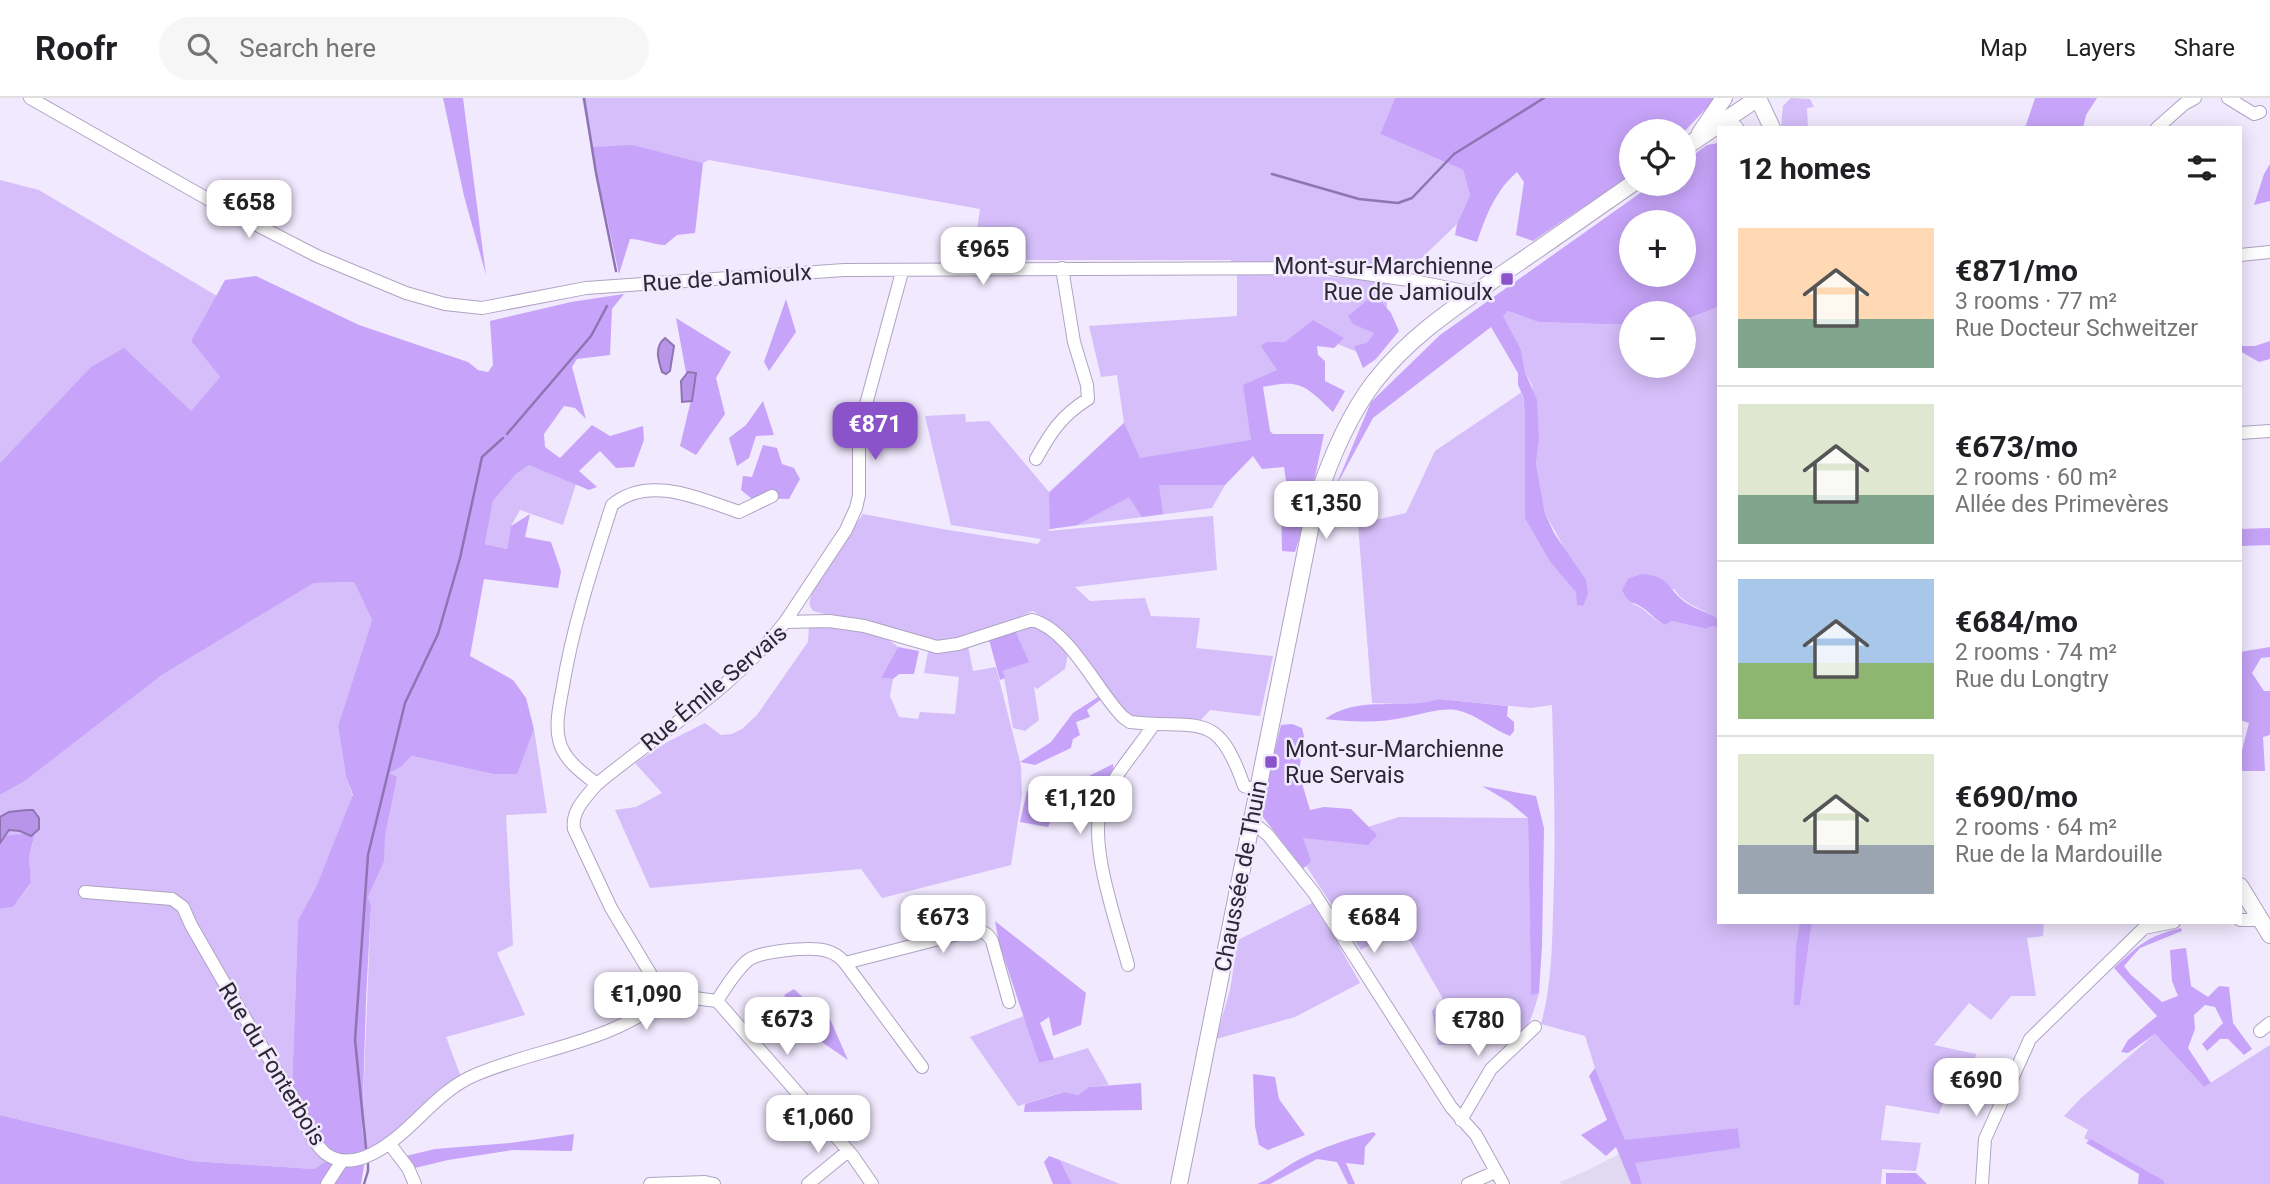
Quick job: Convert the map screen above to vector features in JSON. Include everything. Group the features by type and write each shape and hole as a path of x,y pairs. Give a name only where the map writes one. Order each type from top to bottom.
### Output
{"main road":[{"path":"1702,136 1703,127 1724,98"},
{"path":"1702,136 1758,98 1771,126"},
{"name":"Chaussée de Thuin","path":"1180,1184 1315,505 1328,467 1358,405 1374,382 1427,327 1619,194"},
{"path":"2242,889 2270,935"}],"street":[{"name":"Rue de Jamioulx","path":"30,98 220,206 317,256 406,293 444,304 482,308 586,288 844,270 902,272 1062,268 1323,268 1409,280 1474,293"},
{"path":"2159,126 2195,98"},
{"path":"2228,98 2254,114 2260,111"},
{"path":"2242,255 2270,252"},
{"path":"1036,459 1059,421 1087,399 1087,385 1074,342 1062,268"},
{"path":"785,622 846,530 856,508 859,495 859,430 902,272"},
{"path":"2242,433 2270,431"},
{"path":"772,496 739,512 679,492 663,490 636,492 620,498 612,505 568,654 558,738 574,765 597,784 576,811 574,830 611,908 665,998 679,996 717,1001 848,1151 872,1184"},
{"name":"Rue Émile Servais","path":"597,784 750,661 785,622 830,621 864,626 937,647 958,644 1017,624 1035,621 1050,629 1069,648 1123,717 1130,722 1196,725 1209,729 1220,737 1231,751 1244,786 1258,791"},
{"path":"1128,965 1097,846 1097,824 1103,802 1113,783 1154,724"},
{"path":"1252,822 1268,835 1314,892 1461,1120 1476,1135 1503,1184"},
{"name":"Rue du Fonterbois","path":"85,892 158,897 172,899 180,904 296,1103 315,1141 331,1157 342,1161 366,1156 389,1143 450,1090 469,1078 626,1023 646,1013 665,998"},
{"path":"2242,920 2261,920"},
{"path":"1982,1184 1985,1139 2029,1039 2143,925"},
{"path":"845,963 981,930 992,941 1009,1002"},
{"path":"717,1001 748,960 763,953 817,949 837,954 922,1067"},
{"path":"1461,1120 1491,1069 1535,1027"},
{"path":"389,1143 408,1168 415,1184"},
{"path":"808,1184 848,1151"},
{"path":"327,1184 342,1161"},
{"path":"1468,1184 1495,1172"},
{"path":"650,1184 714,1184"}],"shaded area":[{"path":"443,98 463,98 486,275 464,196"},
{"path":"582,98 1395,98 1380,134 1463,170 1470,195 1457,224 1404,275 1328,262 973,260 980,209 709,160 703,163 632,146 591,147"},
{"path":"1395,98 1716,98 1696,119 1619,119 1619,183 1533,241 1516,235 1524,182 1517,172 1497,196 1477,242 1455,235 1470,195 1463,170 1380,134"},
{"path":"1791,98 1810,99 1814,107 1807,108 1808,126 1781,126 1783,106"},
{"path":"2035,98 2097,98 2086,115 2083,126 2026,126"},
{"path":"1717,143 1717,307 1696,315 1696,301 1619,301 1619,325 1538,322 1508,311 1503,316 1521,350 1525,372 1537,400 1539,441 1536,463 1545,513 1554,533 1586,580 1588,594 1583,606 1577,605 1576,592 1550,562 1525,518 1523,396 1518,385 1518,373 1491,327 1373,418 1335,488 1371,402 1440,335 1636,196 1696,196 1696,153 1707,145"},
{"path":"632,145 703,163 695,233 677,235 665,245 630,239 619,274 591,147"},
{"path":"2270,164 2270,201 2254,205 2264,174"},
{"path":"0,180 39,190 217,296 191,341 220,377 191,412 34,430 0,463"},
{"path":"1237,274 1330,277 1390,283 1386,312 1372,358 1306,331 1282,374 1248,384 1251,439 1212,508 1048,531 1213,516 1217,570 1075,587 1090,601 1145,598 1151,616 1200,618 1196,648 1273,656 1260,716 1210,710 1200,721 1130,718 1055,628 1033,611 987,631 939,644 813,611 810,600 818,582 863,514 1038,544 1041,539 951,525 925,416 965,414 966,422 989,421 1049,492 1124,423 1117,375 1101,377 1089,326 1237,316"},
{"path":"256,276 359,325 468,362 478,370 488,372 493,365 490,321 571,302 624,294 612,309 610,355 577,359 572,367 586,419 575,408 564,406 544,434 545,447 560,458 592,425 610,436 643,426 644,440 634,467 616,468 600,451 579,471 597,487 589,490 529,465 516,474 493,501 485,544 507,549 511,526 530,514 525,537 551,542 561,571 558,588 484,579 470,656 513,680 526,698 534,729 517,774 493,774 412,756 401,767 389,773 397,777 385,835 384,862 368,897 371,905 362,1129 366,1154 361,1184 0,1184 0,1115 192,1161 314,1169 326,1161 292,1088 298,920 316,887 353,795 346,777 338,726 372,620 354,582 314,583 162,675 25,781 0,795 0,463 91,367 124,348 191,411 220,377 191,341 225,280"},
{"path":"1375,294 1391,313 1399,331 1376,359 1363,368 1354,346 1367,343 1374,333 1353,324 1348,316"},
{"path":"786,299 796,332 769,371 764,362"},
{"path":"1717,307 1717,618 1689,603 1674,589 1632,604 1665,625 1672,621 1706,629 1717,628 1717,924 1800,924 1800,1004 1812,924 2044,924 2043,936 2027,938 2036,996 2011,996 1991,1020 1969,1003 1934,1045 1976,1054 1971,1077 1954,1073 1939,1114 1886,1105 1881,1140 1921,1143 1916,1171 1882,1169 1881,1184 1642,1184 1634,1163 1739,1148 1738,1128 1625,1141 1585,1036 1541,1024 1549,983 1553,927 1555,835 1552,705 1531,708 1439,699 1422,705 1372,703 1358,524 1406,513 1435,451 1522,392 1525,413 1525,517 1550,562 1577,592 1583,606 1572,562 1545,513 1536,463 1539,441 1532,385 1525,372 1521,350 1501,317 1508,311 1538,322 1619,325 1619,378 1696,378 1696,315"},
{"path":"676,318 731,352 716,378 725,414 696,455 680,446 691,400"},
{"path":"1313,320 1344,338 1334,348 1317,346 1318,355 1325,361 1325,381 1345,391 1333,412 1302,387 1286,384 1263,387 1270,431 1273,434 1324,434 1308,510 1295,552 1282,551 1281,503 1286,481 1284,467 1262,469 1253,456 1225,485 1159,485 1163,514 1142,517 1129,497 1077,525 1050,529 1049,493 1124,423 1140,458 1251,440 1243,385 1277,370 1261,346 1266,342 1285,342"},
{"path":"665,338 674,346 670,371 666,374 662,372 658,354 659,345"},
{"path":"2270,341 2270,359 2259,362 2242,352 2242,346 2255,346"},
{"path":"688,372 696,373 692,401 682,402 681,381"},
{"path":"763,401 774,435 756,436 749,458 737,466 729,438 746,425"},
{"path":"763,445 777,448 782,464 794,468 800,479 789,499 751,498 741,490 743,476 752,477"},
{"path":"529,464 576,484 563,525 520,510 511,526 507,549 485,544 493,501 516,474"},
{"path":"2270,528 2270,545 2242,546 2242,529"},
{"path":"1641,574 1659,578 1688,604 1717,618 1717,628 1706,629 1672,621 1665,625 1624,595 1622,590 1628,579"},
{"path":"354,582 372,620 338,726 346,777 353,797 316,887 298,920 292,1088 326,1161 314,1169 192,1161 0,1115 0,909 13,907 31,884 29,857 35,834 0,836 0,795 25,781 162,675 314,583"},
{"path":"809,625 868,632 898,647 881,678 893,679 890,696 899,717 918,719 920,712 955,714 959,677 924,673 928,652 968,646 973,671 996,667 1021,766 1022,795 1011,865 882,898 861,869 650,888 615,810 636,807 662,793 635,763 669,741 705,723 721,735 742,729 757,715 808,642"},
{"path":"1023,625 1043,628 1068,654 1065,669 1037,689 1034,687 1039,720 1025,731 1013,728 1003,671 1028,662 1014,628"},
{"path":"1014,628 1029,662 1003,671 1005,678 1000,680 988,636"},
{"path":"898,647 919,651 914,674 899,674 893,679 881,678"},
{"path":"2270,647 2270,657 2261,658 2252,673 2264,691 2270,691 2270,735 2263,737 2265,771 2242,771 2242,750 2249,723 2242,721 2242,652"},
{"path":"1101,695 1103,698 1087,710 1090,717 1076,722 1080,735 1073,739 1071,748 1035,765 1020,762 1051,742 1073,713"},
{"path":"1439,699 1508,706 1507,716 1514,722 1514,731 1510,736 1456,710 1377,721 1325,719 1352,707 1410,704"},
{"path":"1292,724 1302,728 1304,736 1299,773 1310,810 1324,807 1351,809 1377,835 1368,845 1303,838 1311,861 1303,869 1260,813 1281,725"},
{"path":"534,729 547,813 506,815 513,945 497,953 525,1015 446,1037 461,1077 415,1119 366,1153 362,1129 371,905 368,897 384,862 384,835 396,778 388,773 401,767 412,756 493,774 516,774"},
{"path":"1113,764 1114,773 1091,792 1058,804 1048,827 1020,822 1027,791 1073,784"},
{"path":"1482,786 1536,796 1544,828 1539,993 1531,995 1528,818 1509,802"},
{"path":"33,810 39,818 39,829 31,836 9,830 0,843 0,817 9,812"},
{"path":"1399,817 1528,818 1531,994 1539,993 1525,1029 1508,1044 1438,1045 1432,1011 1443,999 1402,927 1361,950 1303,861 1292,829 1365,828"},
{"path":"35,833 29,857 31,883 13,907 0,909 0,836"},
{"path":"1314,902 1360,983 1295,1017 1216,1039 1230,990 1238,940"},
{"path":"995,921 1086,993 1081,1025 1053,1036 1049,1017 1040,1023 1054,1059 1039,1063 999,943"},
{"path":"1800,924 1812,924 1800,1005 1794,1005"},
{"path":"2181,928 2182,931 2140,948 2124,966 2162,1002 2178,996 2172,981 2170,950 2186,948 2191,986 2208,997 2219,986 2229,987 2233,1023 2252,1049 2244,1055 2228,1039 2220,1039 2207,1051 2202,1044 2223,1023 2215,1007 2205,1005 2194,1015 2195,1029 2188,1048 2211,1083 2204,1087 2155,1034 2128,1053 2121,1052 2128,1040 2157,1016 2114,968 2144,942"},
{"path":"794,989 830,1019 848,1060 813,1036 784,995"},
{"path":"1024,1016 1039,1063 1088,1048 1109,1085 1089,1087 1078,1095 1063,1092 1018,1106 970,1037"},
{"path":"2155,1034 2204,1087 2270,1045 2270,1184 2165,1184 2163,1180 2091,1139 2089,1141 2084,1138 2088,1130 2064,1116"},
{"path":"1595,1068 1625,1140 1738,1128 1740,1148 1635,1163 1642,1184 1631,1184 1616,1147 1606,1156 1581,1135 1607,1120 1589,1076"},
{"path":"1253,1074 1275,1077 1279,1099 1305,1135 1268,1150 1259,1145 1255,1126"},
{"path":"1141,1083 1142,1110 1024,1112 1025,1104 1064,1092 1078,1095 1089,1087"},
{"path":"1373,1132 1376,1134 1365,1147 1364,1165 1346,1163 1355,1184 1348,1184 1337,1162 1317,1159 1270,1184 1257,1184 1309,1155"},
{"path":"574,1134 572,1151 513,1150 415,1168 406,1156 435,1149"},
{"path":"2091,1139 2163,1180 2165,1184 2138,1184 2139,1174 2086,1143"},
{"path":"1619,1154 1631,1184 1560,1182 1586,1171"},
{"path":"1049,1156 1060,1160 1072,1184 1053,1184 1044,1162"},
{"path":"1060,1160 1120,1184 1072,1184"},
{"path":"1886,1173 1916,1173 1927,1184 1886,1184"}],"waterway":[{"path":"584,98 616,271"},
{"path":"1272,174 1359,199 1398,203 1412,198 1454,154 1544,98"},
{"path":"507,434 591,336 607,306"},
{"path":"366,1148 355,1040 368,855 405,703 438,634 460,558 482,457 503,438"},
{"path":"364,1184 368,1164"}],"place":[{"name":"Mont-sur-Marchienne Rue de Jamioulx","path":"1507,279"},
{"name":"Mont-sur-Marchienne Rue Servais","path":"1271,762"}]}
